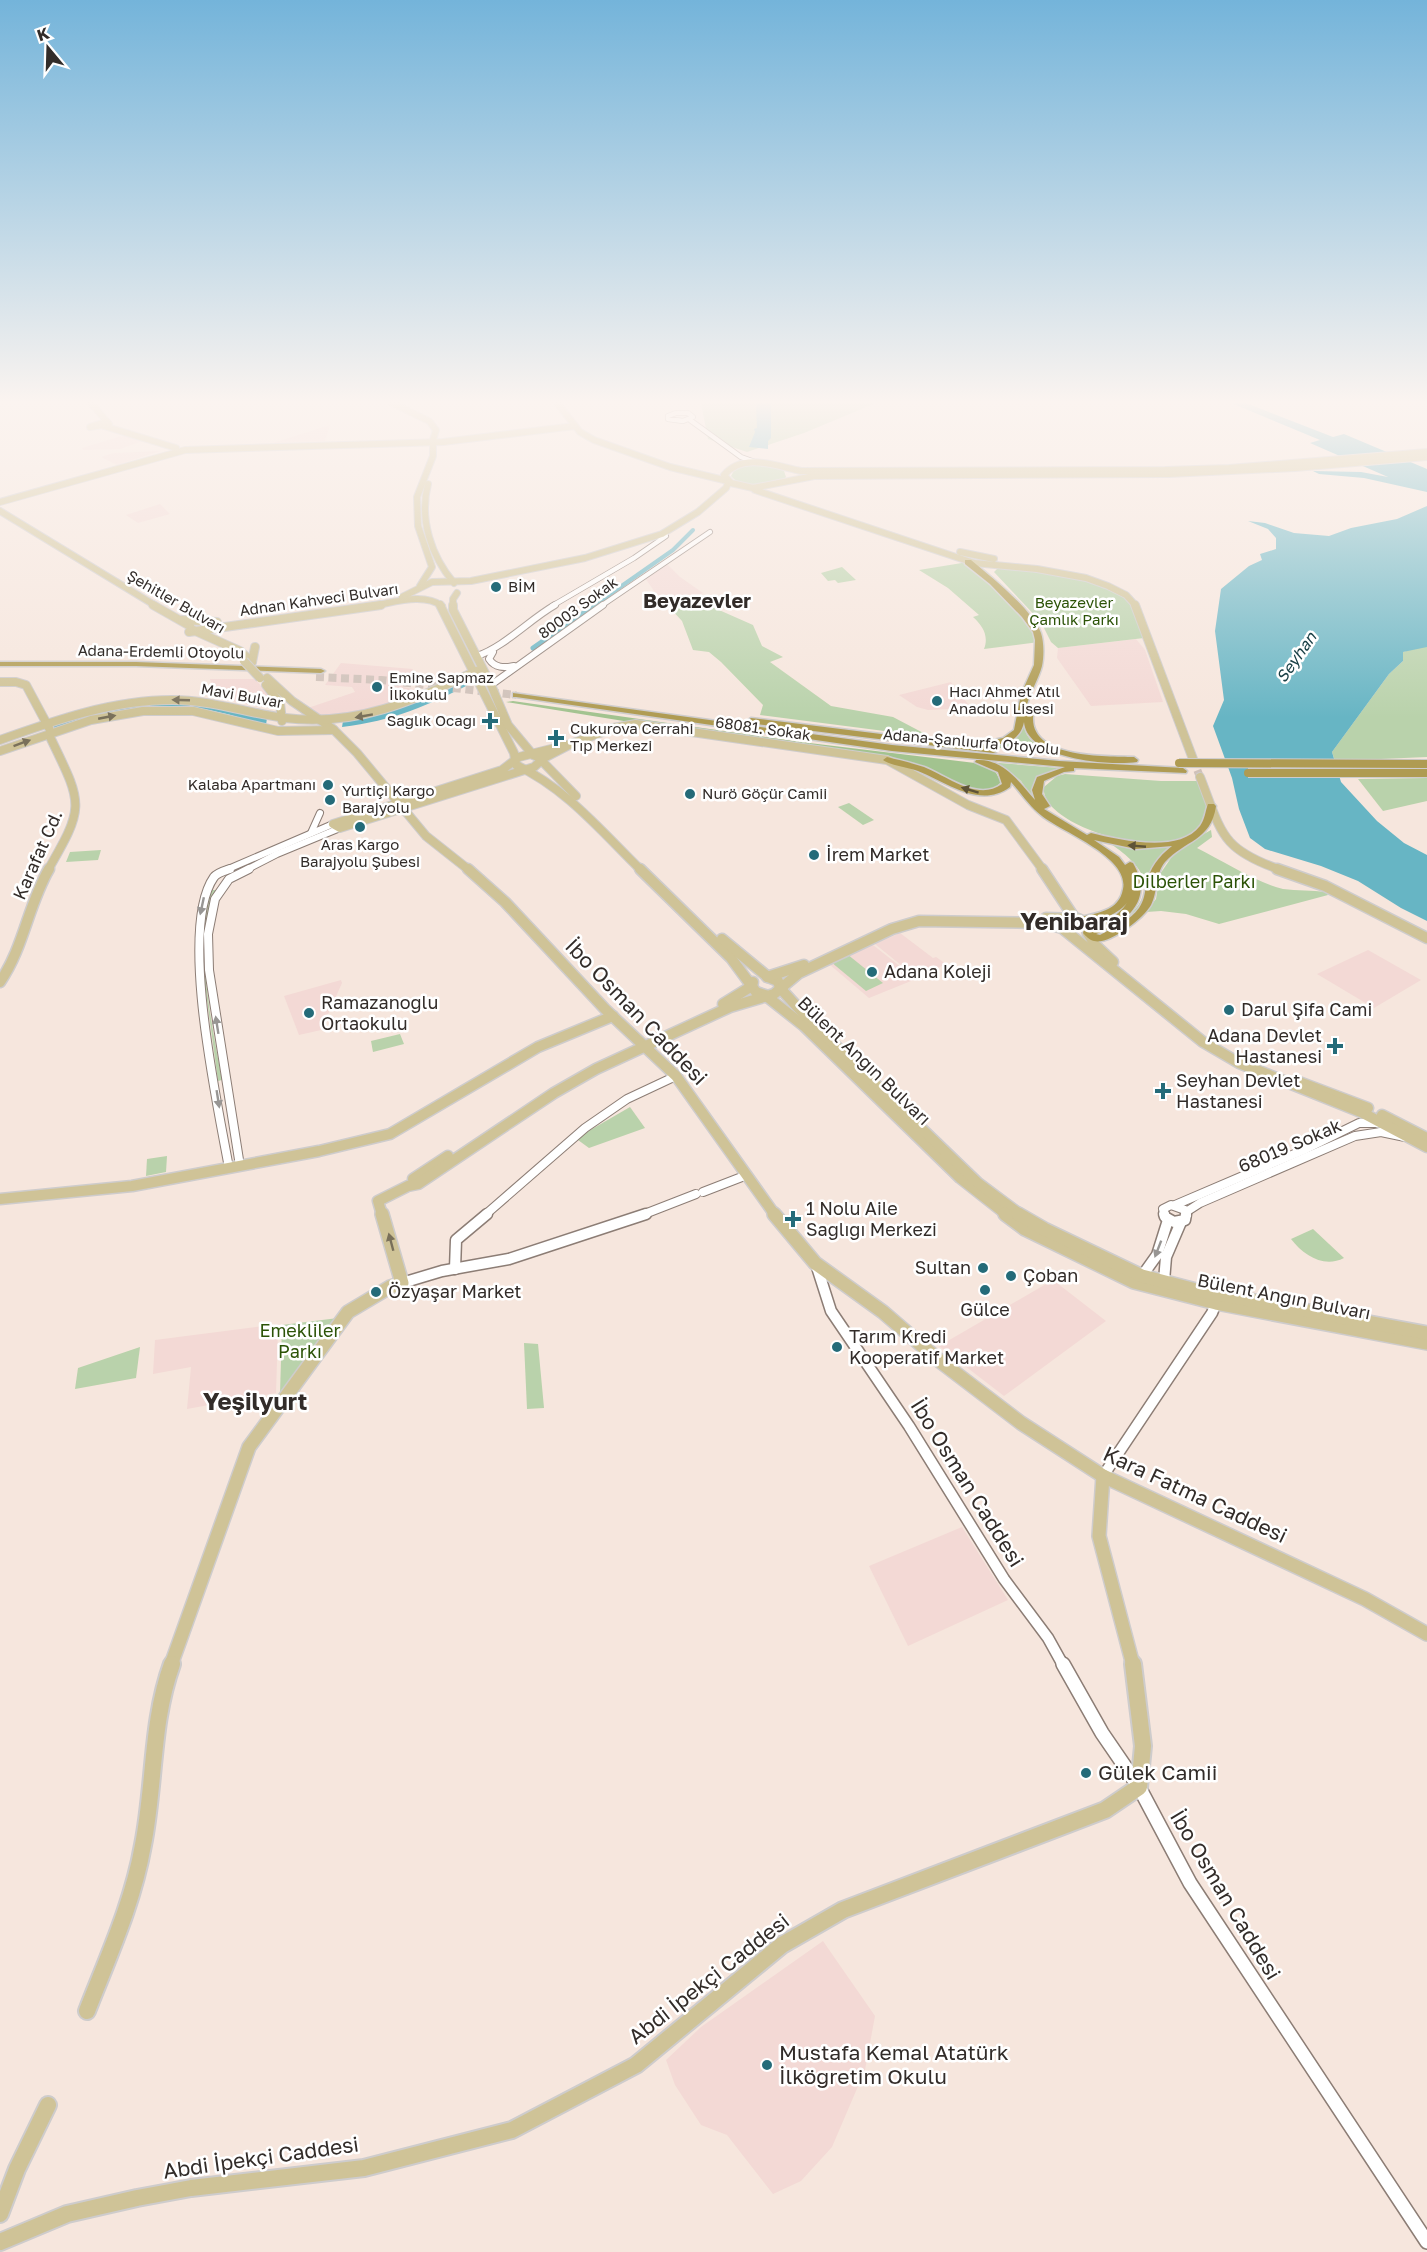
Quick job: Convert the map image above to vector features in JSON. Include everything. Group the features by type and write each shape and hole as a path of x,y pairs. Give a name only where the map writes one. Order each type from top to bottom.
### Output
{"highway":[{"path":"895,744 989,744 1006,740 1018,731 1025,694 1038,665 1037,632 1025,615 970,558"},
{"path":"984,560 990,573 1039,622 1044,632 1046,666 1033,694 1029,712 1030,732 1035,738 1053,749 1086,756 1134,760"},
{"name":"Adana-Erdemli Otoyolu","path":"0,664 136,664 318,674 0,671"},
{"name":"Adana-Şanlıurfa Otoyolu","path":"519,692 1007,759 1150,769 1427,764"},
{"path":"895,744 985,763 1001,769 1013,777 1041,811 1114,857 1129,879 1130,891 1125,902 1114,911 1100,917 1074,919"},
{"name":"Adana-Şanlıurfa Otoyolu","path":"895,744 1134,760 1181,767 1275,774 1427,773"},
{"path":"887,760 919,769 978,793 1003,790 1008,785 1001,769"},
{"path":"1088,933 1120,917 1133,905 1138,892 1138,879 1131,866 1118,853 1052,813 1036,795 1036,788 1040,779 1062,770 1150,769"},
{"path":"1088,933 1095,938 1102,938 1142,912 1148,900 1157,866 1168,853 1203,831 1210,821 1211,806"},
{"path":"1091,836 1136,846 1184,842"}],"main road":[{"path":"417,508 419,530 432,567 419,589 419,594 435,601 443,608 476,671 514,753 515,761"},
{"name":"Bülent Angın Bulvarı","path":"424,508 429,535 445,575 458,587 453,599 453,610 491,685 508,725 533,755 538,757 702,921 768,977 778,981 780,988 812,1023 978,1184 1044,1229 1142,1276 1207,1292 1427,1333"},
{"path":"452,580 471,581 507,574 585,558 639,543 662,534 703,508"},
{"path":"457,593 499,579 622,552 666,536 711,508"},
{"path":"813,508 953,554 1094,578 1121,588 1138,600 1147,616 1196,760 1134,601 1122,592 1091,579 984,560"},
{"path":"817,508 970,558"},
{"name":"Şehitler Bulvarı","path":"0,513 179,620 190,631 240,651 263,678 334,730 357,753 399,805"},
{"name":"Şehitler Bulvarı","path":"0,513 190,631 235,653 248,662"},
{"path":"990,573 993,567 1005,564"},
{"name":"Adnan Kahveci Bulvarı","path":"190,631 235,622 399,598 432,582 452,580"},
{"name":"Adnan Kahveci Bulvarı","path":"214,628 387,603 448,598 457,593"},
{"path":"387,603 420,601 443,608"},
{"path":"179,620 235,622"},
{"path":"190,631 214,628"},
{"path":"211,639 208,633 214,628"},
{"path":"248,662 255,646"},
{"name":"Mavi Bulvar","path":"0,740 46,723 104,707 157,700 204,701 282,717 318,720 350,718 396,709 476,671"},
{"name":"Şehitler Bulvarı","path":"263,678 280,703"},
{"path":"0,684 16,682 26,685 46,723 49,736"},
{"path":"0,684 14,685 23,689 38,726 49,736"},
{"path":"259,713 276,709 280,703"},
{"path":"280,703 282,731"},
{"name":"Mavi Bulvar","path":"0,751 103,717 167,710 193,711 282,731 334,730"},
{"path":"262,727 273,722 269,715"},
{"name":"68081. Sokak","path":"571,744 613,728 636,724 887,760"},
{"name":"Karafat Cd.","path":"0,982 18,955 32,907 71,827 77,806 73,787 49,736"},
{"path":"399,805 538,766 541,761 571,744"},
{"path":"337,826 502,770 523,756 571,744"},
{"path":"887,760 968,805 1006,820 1056,888 1074,919"},
{"name":"Bülent Angın Bulvarı","path":"515,761 519,767 526,768 554,785 573,802 731,957 756,992 765,995 804,1026 960,1178 1025,1229 1134,1282 1216,1303 1427,1343"},
{"path":"1203,777 1228,833 1243,850 1275,866 1328,883 1427,936 1326,886 1252,860 1228,843 1211,806 1203,777"},
{"name":"İbo Osman Caddesi","path":"399,805 429,839 478,877 505,902 640,1044 676,1076 772,1211 815,1263"},
{"path":"87,2011 135,1886 144,1843 163,1689 249,1447 348,1312 390,1287 402,1283 378,1201 430,1177 554,1093 640,1044 722,1004 752,986 754,980 796,969 901,920 934,915 1074,919 1089,925 1088,933 1103,954 1225,1050 1403,1125 1426,1144"},
{"path":"1074,919 1062,922 1064,930 1203,1042 1239,1063 1387,1125 1426,1144"},
{"path":"640,1044 730,1007 774,994 800,973 892,929 919,921 1045,923 1076,936 1088,933"},
{"path":"0,1198 132,1186 319,1151 390,1134 538,1047 613,1016"},
{"path":"1338,1105 1354,1115 1359,1123"},
{"name":"Kara Fatma Caddesi","path":"815,1263 883,1312 941,1362 1022,1423 1103,1476 1304,1569 1365,1599 1427,1634"},
{"path":"1103,1476 1099,1536 1133,1663 1143,1746 1138,1787"},
{"name":"Abdi İpekçi Caddesi","path":"0,2242 67,2214 138,2198 191,2188 364,2168 512,2130 636,2065 782,1946 843,1910 1105,1810 1138,1787"},
{"path":"0,2214 17,2169 48,2105"}],"street":[{"name":"80003 Sokak","path":"491,685 612,598 710,532"},
{"path":"517,665 504,668 493,665 489,659 494,650 513,632 630,561 666,536"},
{"path":"472,646 494,650"},
{"path":"477,656 494,650"},
{"path":"311,833 320,813"},
{"path":"229,1168 198,964 199,927 209,882 215,875 311,833 337,826"},
{"path":"209,882 209,888 225,884 277,854 337,826"},
{"path":"225,884 215,899 211,913 208,934 209,970 240,1166"},
{"path":"455,1269 456,1240 585,1128 627,1099 676,1076"},
{"name":"68019 Sokak","path":"1175,1205 1306,1149 1359,1123 1403,1125"},
{"name":"68019 Sokak","path":"1186,1212 1200,1203 1355,1136 1381,1132 1413,1139"},
{"path":"402,1283 455,1269 509,1259 637,1217 747,1175"},
{"path":"1164,1281 1166,1257 1181,1222 1187,1218 1186,1212 1175,1205 1163,1209 1163,1214 1168,1220 1181,1222"},
{"path":"1142,1276 1157,1255 1168,1220"},
{"name":"İbo Osman Caddesi","path":"815,1263 831,1311 904,1419 982,1546 1048,1638 1102,1733 1138,1787 1190,1883 1427,2242"},
{"path":"1103,1476 1145,1417 1212,1313 1216,1303"}],"shaded area":[{"path":"147,508 164,508 170,514 138,523 126,515"},
{"path":"666,563 680,577 703,593 692,598 662,602 645,578"},
{"path":"1136,639 1145,650 1163,702 1091,706 1057,658 1058,648"},
{"name":"Emine Sapmaz İlkokulu","path":"341,663 413,669 403,687 427,692 360,714 320,716 308,708 355,692 352,687 325,685"},
{"path":"210,679 255,679 272,698 273,705 259,707 215,697"},
{"name":"Hacı Ahmet Atıl Anadolu Lisesi","path":"951,682 971,708 928,710 917,707 899,695"},
{"path":"900,933 933,958 936,957 946,964 917,978 875,944"},
{"name":"Adana Koleji","path":"873,945 916,979 869,998 829,964"},
{"path":"1368,950 1421,980 1374,1008 1317,974"},
{"name":"Ramazanoğlu Ortaokulu","path":"341,980 342,983 321,1030 299,1035 284,996"},
{"path":"1053,1280 1106,1321 1004,1396 939,1346"},
{"path":"263,1326 278,1330 276,1393 187,1409 191,1367 153,1374 155,1340"},
{"path":"962,1527 1008,1600 908,1646 869,1566"},
{"name":"Mustafa Kemal Atatürk İlköğretim Okulu","path":"823,1941 875,2016 865,2070 832,2147 801,2181 773,2194 727,2135 701,2125 675,2085 666,2060 701,2027"}],"green space":[{"path":"968,562 1032,624 1039,642 984,649 986,640 984,632 973,617 979,615 948,588 919,570"},
{"name":"Beyazevler Çamlık Parkı","path":"1006,566 1090,581 1121,594 1133,606 1144,638 1058,648 1051,642 1041,622 994,572 999,567"},
{"path":"842,567 856,580 838,583 835,580 828,581 821,573"},
{"path":"695,603 710,606 753,625 762,646 783,657 770,662 831,706 893,717 931,737 760,715 763,705 721,662 709,652 693,650 682,621 669,607"},
{"path":"1033,620 1041,638 1043,655 1040,671 1024,715 1024,728 1033,742 1059,753 989,747 1015,738 1021,729 1024,705 1040,666"},
{"path":"1427,647 1427,757 1335,761 1332,752 1389,674 1403,661 1403,652"},
{"path":"513,701 801,742 975,763 995,771 1001,782 994,788 976,790 957,784 932,771 506,702"},
{"path":"987,762 1059,768 1039,778 1033,790 1040,803 1054,816 1036,803 1021,781 1013,774"},
{"path":"1065,774 1161,781 1199,781 1208,812 1198,830 1177,840 1150,843 1120,839 1091,830 1066,818 1049,803 1044,787 1057,776"},
{"path":"1427,778 1427,801 1383,811 1358,779"},
{"path":"849,803 874,820 863,825 838,807"},
{"path":"1057,818 1112,852 1123,861 1128,868 1133,879 1136,890 1122,912 1093,928 1088,922 1111,915 1129,899 1127,868"},
{"name":"Dilberler Parkı","path":"1211,830 1212,837 1197,848 1273,886 1288,890 1326,892 1328,895 1219,924 1186,914 1146,912 1156,899 1160,874 1171,858 1186,844"},
{"path":"1108,842 1136,848 1175,846 1164,855 1142,906 1112,930 1132,913 1140,902 1144,892 1144,882 1135,864"},
{"path":"101,850 98,860 66,862 70,852"},
{"path":"210,890 218,890 210,907 205,928 204,954 210,1009 222,1080 218,1081 200,948"},
{"path":"847,954 883,983 866,991 831,962"},
{"path":"400,1034 404,1044 373,1052 371,1041"},
{"path":"630,1107 645,1128 589,1148 578,1140 580,1136"},
{"path":"167,1156 166,1172 146,1176 147,1159"},
{"path":"1313,1229 1344,1258 1329,1262 1315,1259 1302,1251 1291,1239"},
{"name":"Emekliler Parkı","path":"338,1318 280,1394 282,1325"},
{"path":"524,1343 538,1344 544,1408 527,1409"},
{"path":"140,1347 136,1378 75,1389 78,1368"}],"water":[{"name":"Seyhan","path":"1427,508 1427,647 1403,652 1403,661 1389,674 1332,752 1341,782 1377,821 1404,843 1427,855 1427,921 1358,881 1321,866 1265,849 1250,838 1213,726 1224,700 1215,631 1221,589 1249,566 1262,560 1260,554 1276,549 1276,538 1268,529 1248,521 1265,523 1294,533 1329,536 1351,528 1397,519"},
{"path":"471,677 474,682 410,711 378,721 342,727 343,721 377,715 409,705"},
{"path":"142,703 205,704 267,718 266,725 210,710 183,707 146,708 109,713 55,729 52,724 73,717"}],"waterway":[{"path":"593,606 673,550 693,530"},
{"path":"533,648 595,605"}],"tunnel":[{"path":"316,677 381,680 516,695"},
{"path":"1193,759 1200,777"}],"place":[{"name":"BİM","path":"496,587"},
{"name":"Emine Sapmaz İlkokulu","path":"377,687"},
{"name":"Hacı Ahmet Atıl Anadolu Lisesi","path":"937,701"},
{"name":"Saglık Ocagı","path":"490,721"},
{"name":"Cukurova Cerrahi Tıp Merkezi","path":"556,738"},
{"name":"Kalaba Apartmanı","path":"328,785"},
{"name":"Nurö Göçür Camii","path":"690,794"},
{"name":"Yurtiçi Kargo Barajyolu","path":"330,800"},
{"name":"Aras Kargo Barajyolu Şubesi","path":"360,827"},
{"name":"İrem Market","path":"814,855"},
{"name":"Adana Koleji","path":"872,972"},
{"name":"Darul Şifa Cami","path":"1229,1010"},
{"name":"Ramazanoğlu Ortaokulu","path":"309,1013"},
{"name":"Adana Devlet Hastanesi","path":"1335,1046"},
{"name":"Seyhan Devlet Hastanesi","path":"1163,1091"},
{"name":"1 Nolu Aile Saglıgı Merkezi","path":"793,1219"},
{"name":"Sultan","path":"983,1268"},
{"name":"Çoban","path":"1011,1276"},
{"name":"Gülce","path":"985,1290"},
{"name":"Özyaşar Market","path":"376,1292"},
{"name":"Tarım Kredi Kooperatif Market","path":"837,1347"},
{"name":"Gülek Camii","path":"1086,1773"},
{"name":"Mustafa Kemal Atatürk İlköğretim Okulu","path":"767,2065"}],"district":[{"name":"Beyazevler","path":"697,601"},
{"name":"Yenibaraj","path":"1074,922"},
{"name":"Yeşilyurt","path":"255,1402"}]}
